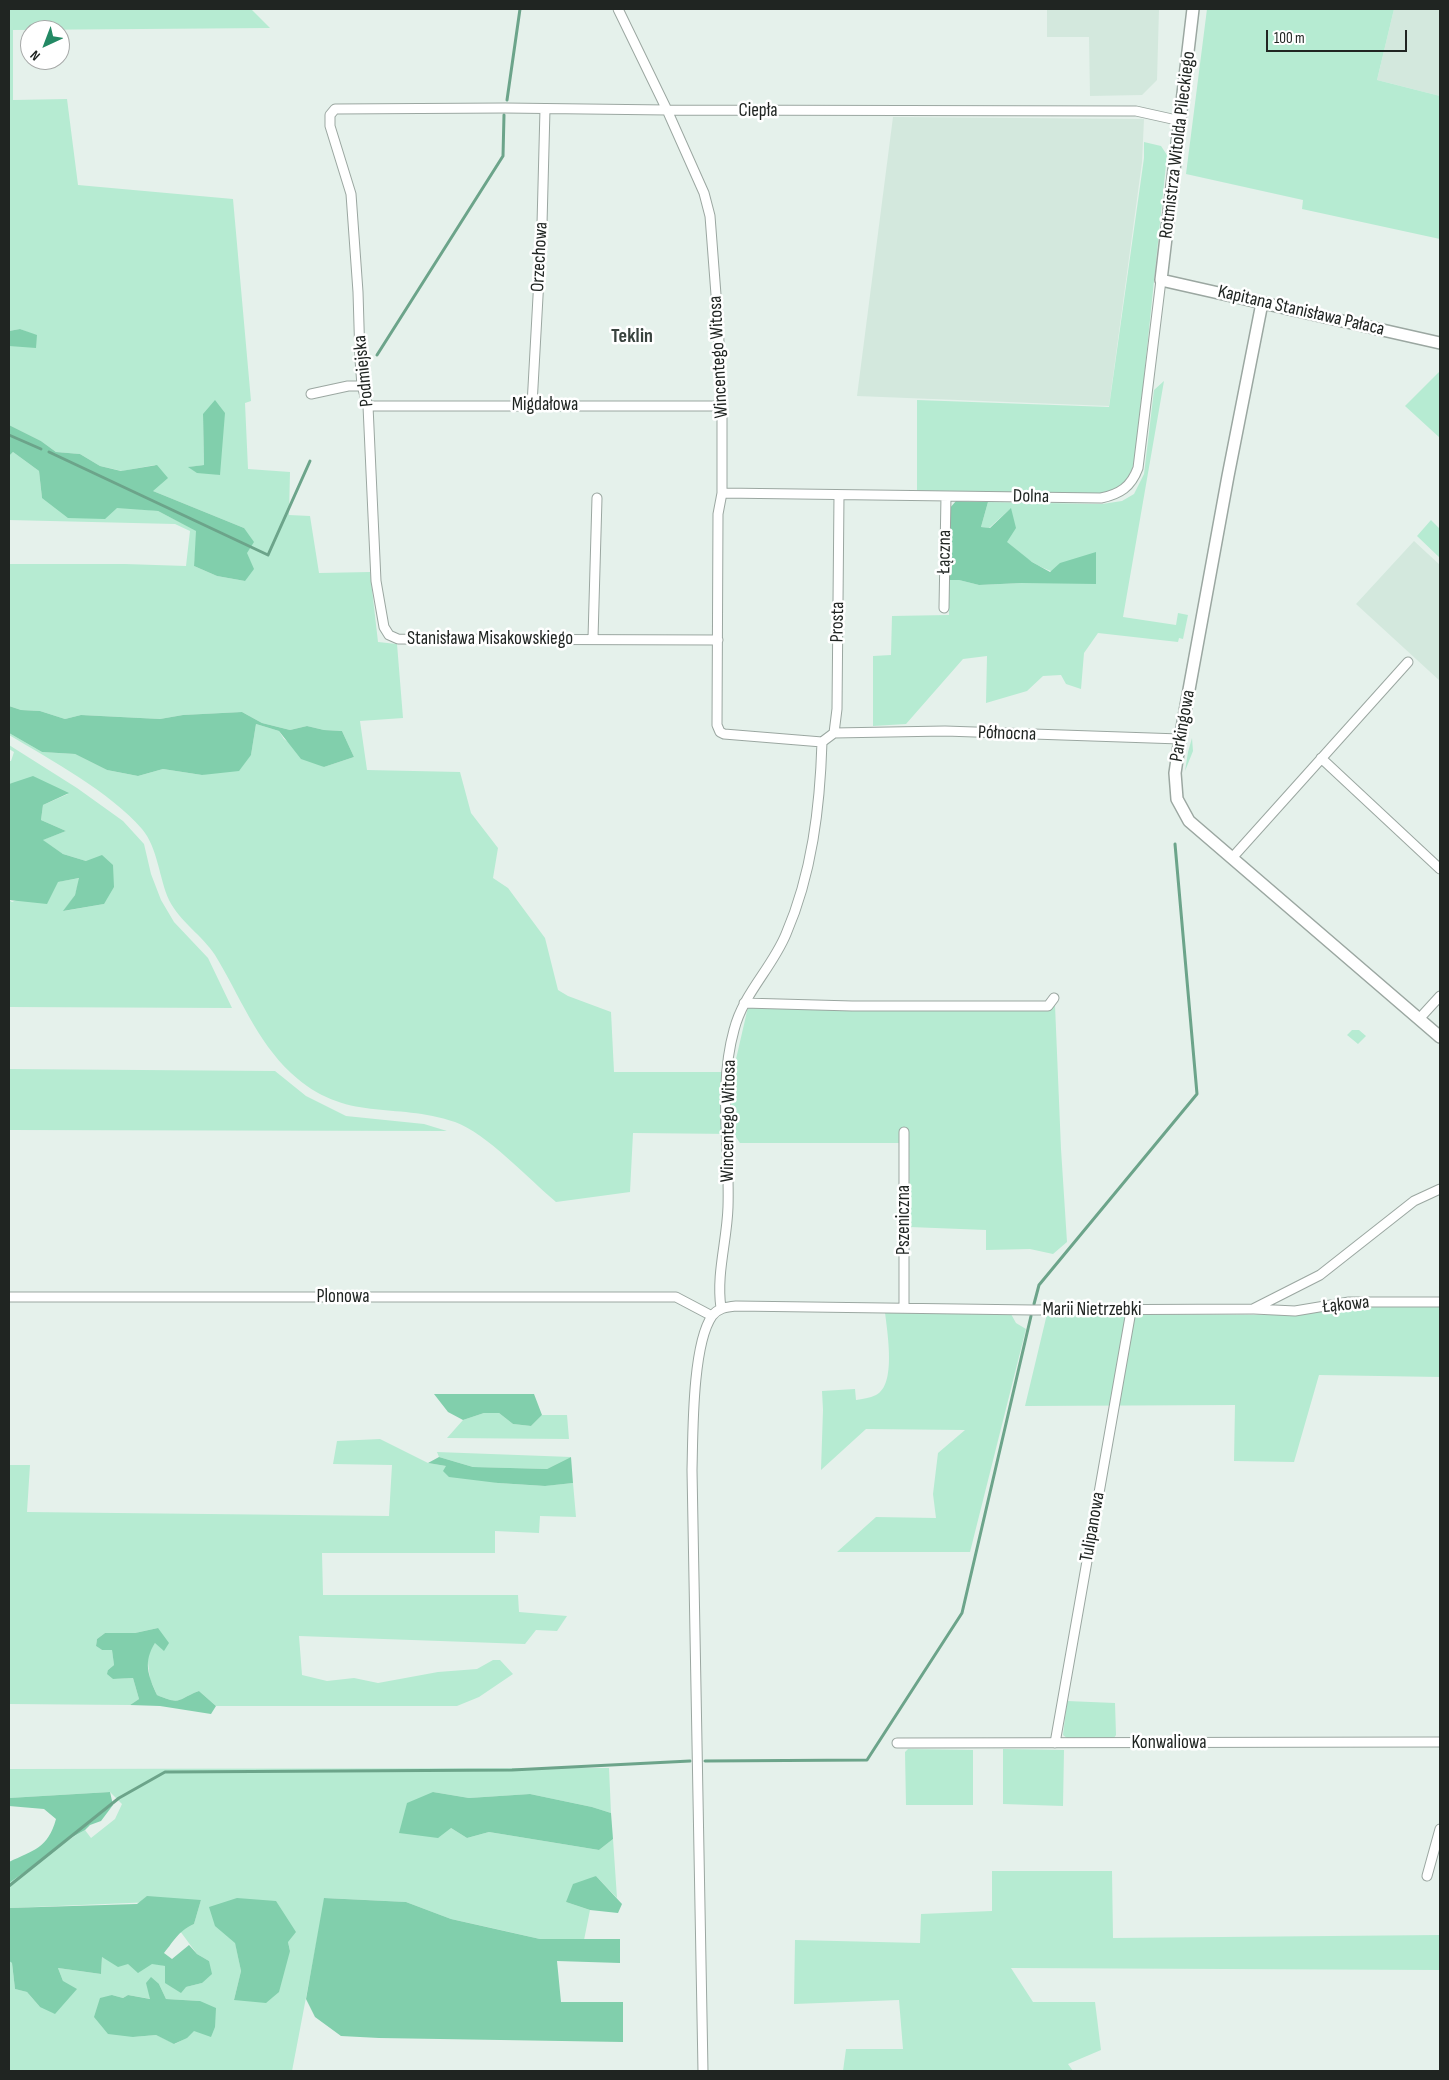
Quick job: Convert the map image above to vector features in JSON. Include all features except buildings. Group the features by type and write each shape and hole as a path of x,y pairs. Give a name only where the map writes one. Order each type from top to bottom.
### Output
{"street":[{"name":"Wincentego Witosa","path":"618,9 667,110 704,193 710,216 722,406 722,493 718,514 719,728 724,734 745,737 822,742 819,810 799,898 786,935 744,1003 734,1029 726,1072 728,1208 718,1291 721,1308"},
{"name":"Rotmistrza Witolda Pileckiego","path":"1161,280 1193,9"},
{"name":"Ciepła","path":"335,109 1136,111 1181,121"},
{"name":"Podmiejska","path":"335,109 330,115 330,126 351,194 362,386 368,406 376,581 384,627 389,635"},
{"name":"Orzechowa","path":"532,405 542,224 545,109"},
{"name":"Kapitana Stanisława Pałaca","path":"1161,280 1440,343"},
{"name":"Dolna","path":"722,493 1101,498 1117,494 1130,484 1134,478 1139,460 1161,280"},
{"name":"Parkingowa","path":"1262,303 1180,739 1175,773 1177,799 1189,821 1440,1037"},
{"path":"311,394 348,386 362,386"},
{"name":"Migdałowa","path":"368,406 722,406"},
{"name":"Prosta","path":"834,733 837,709 839,495"},
{"name":"Łączna","path":"944,608 946,496"},
{"name":"Stanisława Misakowskiego","path":"593,638 597,498"},
{"name":"Stanisława Misakowskiego","path":"389,635 398,639 593,638 718,640"},
{"path":"1232,858 1408,662"},
{"name":"Północna","path":"834,733 945,731 1180,739"},
{"path":"822,742 834,733"},
{"path":"1321,758 1440,869"},
{"path":"1419,1019 1440,996"},
{"path":"744,1003 852,1006 1048,1006 1054,998"},
{"name":"Pszeniczna","path":"904,1132 904,1308"},
{"name":"Marii Nietrzebki","path":"721,1308 736,1306 1131,1310 1253,1309 1320,1275 1414,1201 1440,1189"},
{"name":"Plonowa","path":"9,1297 676,1297 712,1316"},
{"name":"Łąkowa","path":"1253,1309 1295,1312 1348,1302 1440,1302"},
{"path":"703,2071 692,1470 693,1412 699,1355 712,1316 721,1308"},
{"name":"Tulipanowa","path":"1055,1743 1131,1310"},
{"name":"Konwaliowa","path":"897,1743 1440,1742"},
{"path":"1427,1876 1440,1829"}],"shaded area":[{"path":"1047,9 1159,9 1157,80 1142,95 1090,96 1089,37 1047,37"},
{"path":"1394,9 1440,9 1440,96 1377,80"},
{"path":"893,117 1144,119 1142,162 1109,406 857,396"},
{"path":"1414,541 1440,565 1440,681 1356,604"}],"green space":[{"path":"9,9 251,9 270,28 70,30 70,20 20,20 20,30 13,30 13,100 67,99 78,185 233,199 251,401 245,403 248,469 290,472 289,515 310,516 319,573 370,572 378,642 397,644 403,718 360,721 367,770 460,772 471,813 498,848 493,878 508,888 545,938 558,990 568,996 611,1012 614,1072 733,1072 748,1007 1055,1005 1067,1242 1053,1254 1030,1249 986,1250 986,1230 910,1227 909,1143 740,1143 734,1134 633,1133 630,1192 556,1202 494,1146 455,1122 433,1116 351,1105 331,1099 311,1089 291,1073 258,1032 215,955 185,922 169,900 152,845 142,829 114,802 61,766 9,735 9,733 42,752 75,754 107,770 138,776 163,769 202,775 251,755 256,724 279,731 284,739 324,767 354,757 342,731 324,730 307,726 290,730 262,723 242,712 183,715 160,719 81,715 65,719 40,711 21,710 9,706 9,564 186,566 190,531 175,524 9,520 9,456 13,452 39,471 42,498 158,511 197,531 194,566 217,576 245,581 247,553 244,528 153,491 155,465 122,471 100,466 80,454 56,452 41,441 9,425 9,346 37,336 20,329 9,331","holes":["203,414 220,475 189,467 204,465"]},
{"path":"1207,9 1394,9 1377,80 1440,96 1440,239 1302,209 1303,200 1186,174"},
{"path":"1144,142 1161,146 1167,155 1138,436 1133,465 1127,479 1113,490 1103,494 917,491 917,400 1109,407 1144,158"},
{"path":"20,329 37,335 36,348 9,346 9,331"},
{"path":"1440,371 1440,438 1405,406"},
{"path":"1164,381 1123,617 1176,625 1178,613 1188,615 1183,639 1179,638 1178,642 1098,633 1084,653 1081,689 1066,684 1061,675 1043,676 1027,691 986,703 987,656 963,659 906,724 873,726 873,656 891,655 892,616 949,615 948,580 959,580 979,585 1095,583 1069,577 1037,565 1006,542 1010,509 989,528 981,527 988,502 1102,504 1122,501 1134,494 1144,474 1154,390"},
{"path":"215,400 225,413 220,475 197,473 188,467 204,465 203,414"},
{"path":"9,425 41,441 56,452 80,454 100,466 121,471 157,465 168,478 153,491 244,528 254,542 247,553 254,569 245,581 217,576 194,566 196,531 158,511 117,508 105,519 68,518 42,498 39,471 13,452 9,456"},
{"path":"956,501 988,502 981,527 990,528 1011,508 1016,528 1007,542 1032,562 1050,572 1060,563 1096,552 1096,584 1022,583 979,585 959,580 948,580 949,509"},
{"path":"1431,520 1440,529 1440,558 1417,536"},
{"path":"9,706 21,710 40,711 65,719 81,715 160,719 183,715 242,712 262,723 290,730 307,726 324,730 342,731 354,757 324,767 301,759 279,731 256,724 251,755 239,771 202,775 163,769 138,776 107,770 75,754 42,752 9,733"},
{"path":"1192,738 1193,751 1185,771 1188,752"},
{"path":"9,745 77,788 123,821 144,844 151,874 161,900 174,922 208,958 232,1008 9,1007 9,900 12,902 57,882 80,878 75,895 64,911 104,904 86,861 63,854 42,840 66,831 41,820 43,805 68,794 14,783 9,784 9,761 11,761 14,752 9,749"},
{"path":"33,776 69,793 43,805 41,820 66,831 43,840 63,854 86,861 102,855 113,865 114,887 104,904 63,911 75,895 79,878 58,882 47,904 9,900 9,784"},
{"path":"1352,1030 1359,1030 1366,1036 1358,1044 1347,1035"},
{"path":"9,1069 275,1071 306,1096 346,1116 424,1124 447,1131 9,1130"},
{"path":"1351,1306 1440,1307 1440,1377 1319,1375 1294,1462 1234,1461 1235,1405 1025,1406 1047,1314 1293,1315"},
{"path":"885,1312 1011,1314 1016,1323 1026,1329 970,1552 837,1552 876,1517 936,1518 933,1494 938,1453 965,1430 866,1429 821,1470 822,1391 855,1389 856,1400 874,1396 882,1389 887,1380 889,1369 889,1344"},
{"path":"434,1394 534,1394 542,1415 531,1426 513,1424 499,1413 484,1413 463,1420 448,1412"},
{"path":"484,1413 499,1413 513,1424 531,1426 542,1415 567,1415 569,1439 447,1438 463,1420"},
{"path":"380,1439 428,1463 446,1466 498,1483 544,1486 573,1483 576,1517 540,1516 539,1533 495,1531 495,1553 322,1553 323,1595 518,1595 519,1612 567,1616 557,1631 536,1630 525,1644 299,1636 302,1675 327,1681 354,1678 378,1683 438,1672 477,1669 493,1660 500,1660 513,1674 479,1697 457,1706 216,1706 199,1691 175,1701 157,1695 150,1679 147,1655 155,1643 158,1628 135,1633 105,1633 97,1639 96,1646 102,1650 112,1649 114,1665 108,1670 113,1679 133,1678 139,1699 130,1705 9,1704 9,1465 30,1465 27,1512 389,1516 392,1465 333,1464 337,1441"},
{"path":"437,1452 571,1457 547,1469 473,1467 439,1457"},
{"path":"439,1457 473,1467 547,1469 571,1457 573,1483 545,1486 449,1477 443,1471 446,1466 428,1463"},
{"path":"158,1628 169,1643 164,1651 155,1643 149,1656 149,1675 157,1695 175,1701 199,1691 216,1706 211,1714 160,1706 130,1705 139,1699 133,1678 113,1679 107,1674 108,1670 114,1665 112,1650 102,1650 96,1646 97,1639 105,1633 135,1633"},
{"path":"1067,1701 1115,1703 1116,1735 1114,1738 1068,1739 1063,1735"},
{"path":"908,1749 973,1750 973,1805 906,1805 905,1752"},
{"path":"1003,1749 1064,1750 1063,1806 1003,1804"},
{"path":"609,1768 611,1813 592,1807 530,1794 469,1798 433,1792 451,1828 467,1838 489,1832 599,1850 613,1839 617,1898 596,1876 566,1902 590,1910 584,1940 540,1939 451,1919 406,1902 325,1898 292,2071 9,2071 9,1961 12,1963 15,1989 27,1992 40,2007 63,1981 58,1968 101,1974 102,1957 128,1964 152,1963 166,1966 186,1987 202,1983 209,1961 197,1954 180,1931 194,1924 201,1900 9,1908 9,1883 85,1830 91,1838 115,1819 122,1804 110,1792 9,1798 9,1769","holes":["235,1942 288,1942 290,1951 234,2000 241,1971","159,1984 166,1999 200,2001 195,2027 188,2036 175,2044 156,2035 133,2037 112,1995 123,1998 128,1995 151,1999"]},
{"path":"110,1792 113,1805 101,1821 90,1825 67,1840 52,1853 9,1883 9,1862 39,1847 49,1836 56,1819 44,1809 9,1806 9,1798"},
{"path":"433,1792 469,1798 530,1794 592,1807 611,1813 613,1839 599,1850 489,1832 467,1838 451,1828 438,1838 399,1833 407,1803"},
{"path":"992,1871 1112,1871 1113,1938 1440,1935 1440,1970 1011,1968 1033,2002 1095,2002 1101,2050 1068,2064 1073,2071 843,2071 846,2049 903,2049 899,2000 794,2004 795,1940 920,1943 921,1914 992,1911"},
{"path":"596,1876 622,1904 618,1913 590,1910 566,1902 573,1884"},
{"path":"147,1896 201,1900 194,1924 180,1933 164,1953 172,1959 189,1945 197,1954 209,1961 212,1974 202,1983 186,1987 181,1993 165,1983 165,1966 152,1964 138,1973 128,1964 118,1967 102,1957 101,1974 58,1968 63,1981 77,1989 55,2014 40,2007 27,1992 15,1989 12,1963 9,1961 9,1908 137,1904"},
{"path":"237,1898 276,1901 296,1932 288,1942 290,1951 279,1992 266,2003 234,2000 241,1971 235,1943 215,1926 209,1907"},
{"path":"324,1898 406,1902 451,1919 540,1939 620,1939 620,1963 557,1961 561,2002 623,2002 623,2042 341,2036 315,2017 306,1999"},
{"path":"151,1977 159,1984 166,1999 200,2001 216,2008 215,2027 211,2037 194,2031 187,2038 174,2044 156,2035 133,2037 108,2034 94,2017 100,1998 112,1995 123,1998 128,1995 150,1999 146,1983"}],"waterway":[{"path":"507,100 520,9"},
{"path":"377,355 503,156 504,115"},
{"path":"9,435 41,449"},
{"path":"49,452 268,555 310,461"},
{"path":"1034,1304 1039,1285 1197,1094 1175,844"},
{"path":"705,1761 867,1760 962,1613 1031,1316"},
{"path":"9,1886 119,1798 165,1772 512,1770 690,1761"}],"district":[{"name":"Teklin","path":"632,337"}]}
